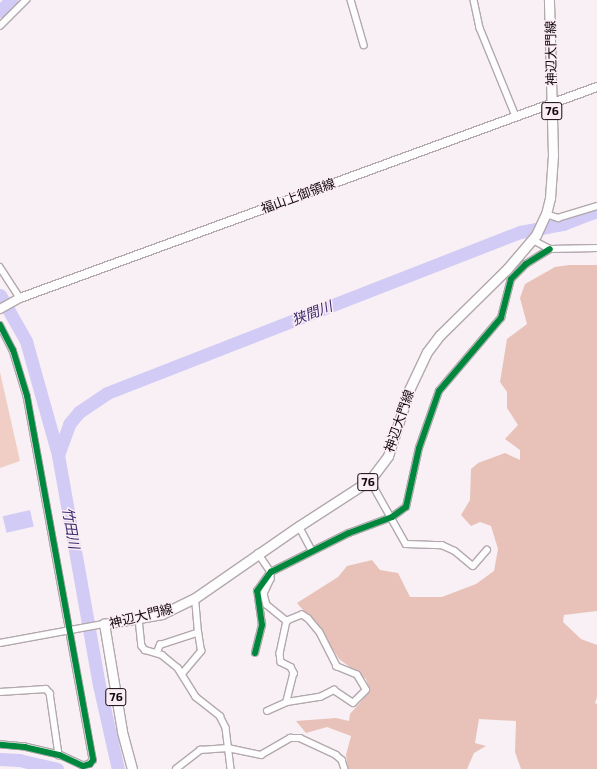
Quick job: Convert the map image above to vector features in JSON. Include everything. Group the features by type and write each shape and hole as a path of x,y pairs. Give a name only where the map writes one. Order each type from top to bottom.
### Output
{"main road":[{"name":"神辺大門線","path":"132,769 122,731 102,624 162,614 195,598 299,526 370,480 388,456 409,390 427,352 440,335 534,238 545,217 550,198 553,155 549,0"},
{"name":"福山上御領線","path":"0,309 19,299 552,102 597,87"}],"street":[{"path":"0,26 26,0"},
{"path":"351,0 364,44"},
{"path":"474,0 480,28 516,116"},
{"path":"545,217 558,218 597,206"},
{"path":"534,238 550,250"},
{"path":"255,653 262,625 257,591 271,572 298,560 312,550 392,518 408,502 419,448 439,392 501,318 511,279 526,264 550,250 597,248"},
{"path":"0,267 19,299"},
{"path":"0,325 13,350 27,396 93,760 83,766 58,755 25,747 0,744"},
{"path":"370,480 406,544 442,545 455,551 473,566 487,550"},
{"path":"299,526 312,550"},
{"path":"258,554 271,572 271,579 264,594 267,605 287,621"},
{"path":"182,674 201,651 195,598"},
{"path":"267,711 287,702 320,697 334,690 353,703 366,690 357,675 337,667 320,632 308,619 302,615 287,621"},
{"path":"139,619 142,646 145,650 156,652 182,674 196,697 220,716 226,728 231,769"},
{"path":"287,621 280,653 281,662 291,667 294,673 287,702"},
{"path":"0,643 102,624"},
{"path":"156,652 160,645 198,633"},
{"path":"0,692 46,689 50,693 58,755"},
{"path":"176,769 194,753 228,748 261,755 290,738 300,738 336,755 342,760 345,769"}],"shaded area":[{"path":"569,265 597,265 597,611 564,615 563,622 581,639 597,645 597,697 595,703 597,704 597,769 521,769 515,752 516,721 479,719 475,743 486,746 474,753 467,769 348,769 346,755 351,736 327,727 306,733 296,721 336,718 349,721 350,714 370,691 366,679 339,659 322,632 297,603 338,577 347,566 372,560 380,570 398,573 410,597 442,597 476,584 494,571 498,549 491,526 480,522 471,526 461,515 470,500 471,469 478,463 505,453 520,460 520,450 505,439 518,425 507,408 507,392 500,382 507,339 527,324 520,298 525,284 555,267"},
{"path":"0,372 20,461 0,468"},
{"path":"30,510 34,527 7,533 3,516"}],"waterway":[{"name":"竹田川","path":"0,11 11,0"},
{"name":"狭間川","path":"58,455 69,424 79,412 107,393 520,232 563,224 597,211"},
{"name":"竹田川","path":"0,295 26,341 58,455 99,685 118,769"},
{"path":"0,759 19,760 57,769"}],"cycle path":[{"path":"255,653 262,625 257,591 271,572 349,533 392,517 406,507 419,448 439,391 501,318 511,279 526,264 550,249"},
{"path":"0,325 13,350 27,396 93,760 90,764 83,766 59,755 25,747 0,745"}]}
